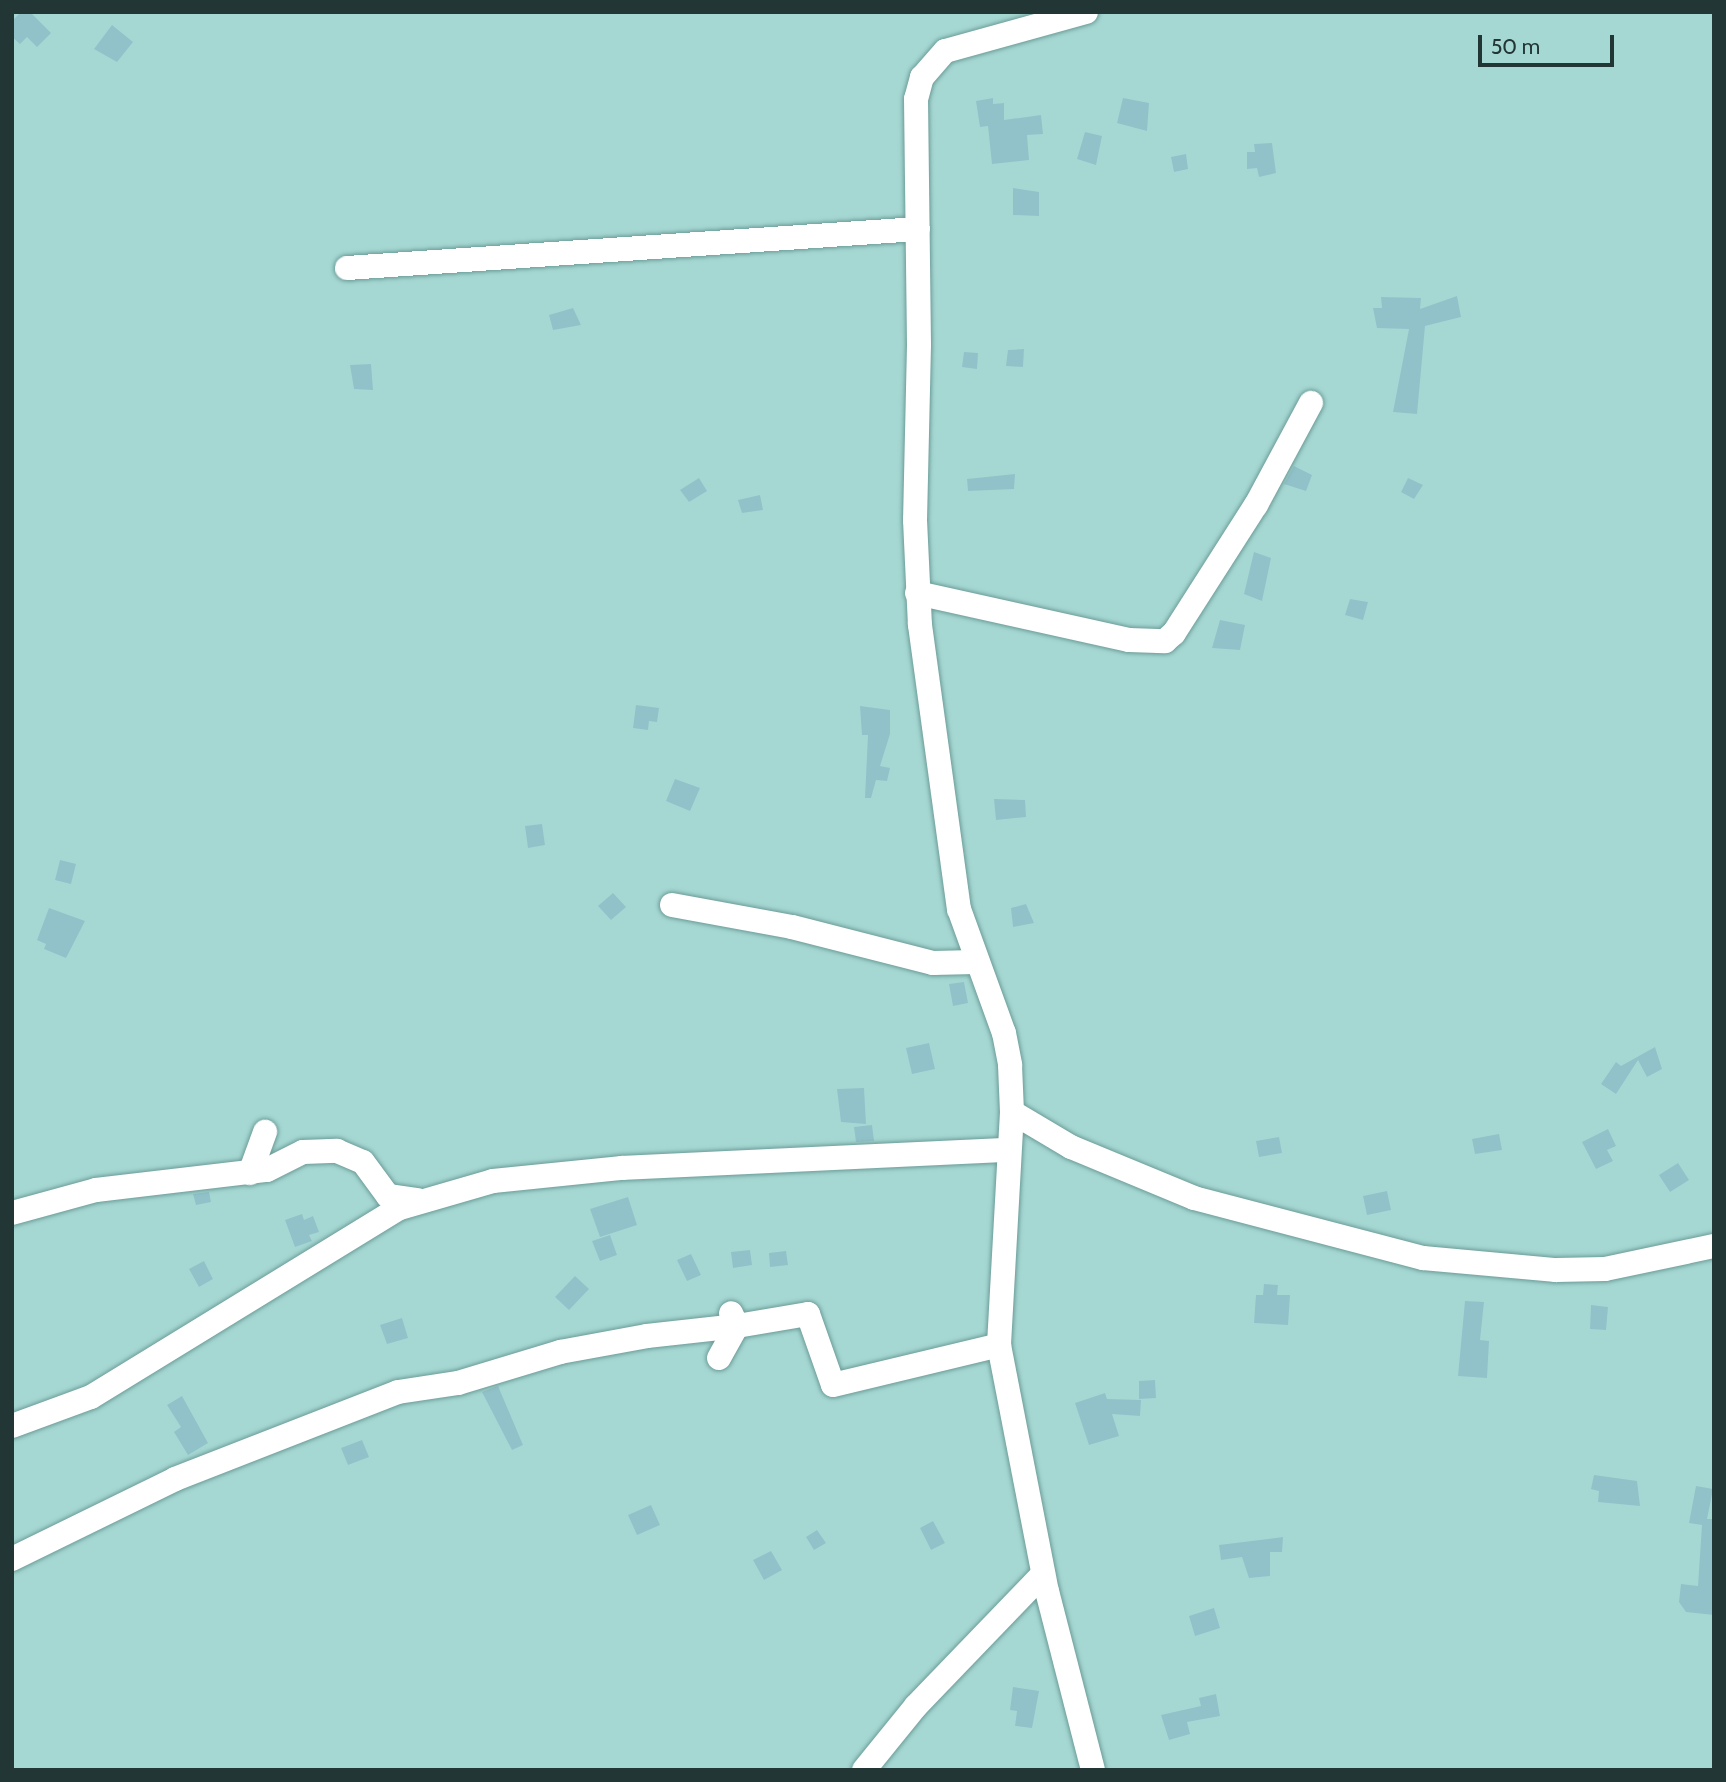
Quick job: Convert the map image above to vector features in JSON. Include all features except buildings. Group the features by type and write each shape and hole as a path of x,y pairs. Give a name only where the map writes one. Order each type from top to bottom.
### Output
{"street":[{"path":"1086,12 945,51 931,62 916,99 917,593 959,909 975,962 1003,1033 1012,1112 999,1345 1043,1574 1093,1770"},
{"path":"347,268 918,229"},
{"path":"917,593 1129,640 1165,641 1174,633 1256,505 1311,403"},
{"path":"672,905 792,928 933,962 975,962"},
{"path":"1012,1112 1071,1147 1194,1198 1423,1258 1556,1270 1605,1269 1714,1246"},
{"path":"250,1173 265,1132"},
{"path":"12,1426 91,1397 400,1208 493,1181 622,1168 1008,1150"},
{"path":"12,1213 96,1190 267,1170 303,1152 337,1151 363,1162 388,1196 425,1200"},
{"path":"12,1559 175,1479 398,1392 458,1383 572,1350 734,1320 808,1314 833,1385 999,1345"},
{"path":"719,1358 734,1320"},
{"path":"864,1770 916,1706 1043,1574"}]}
